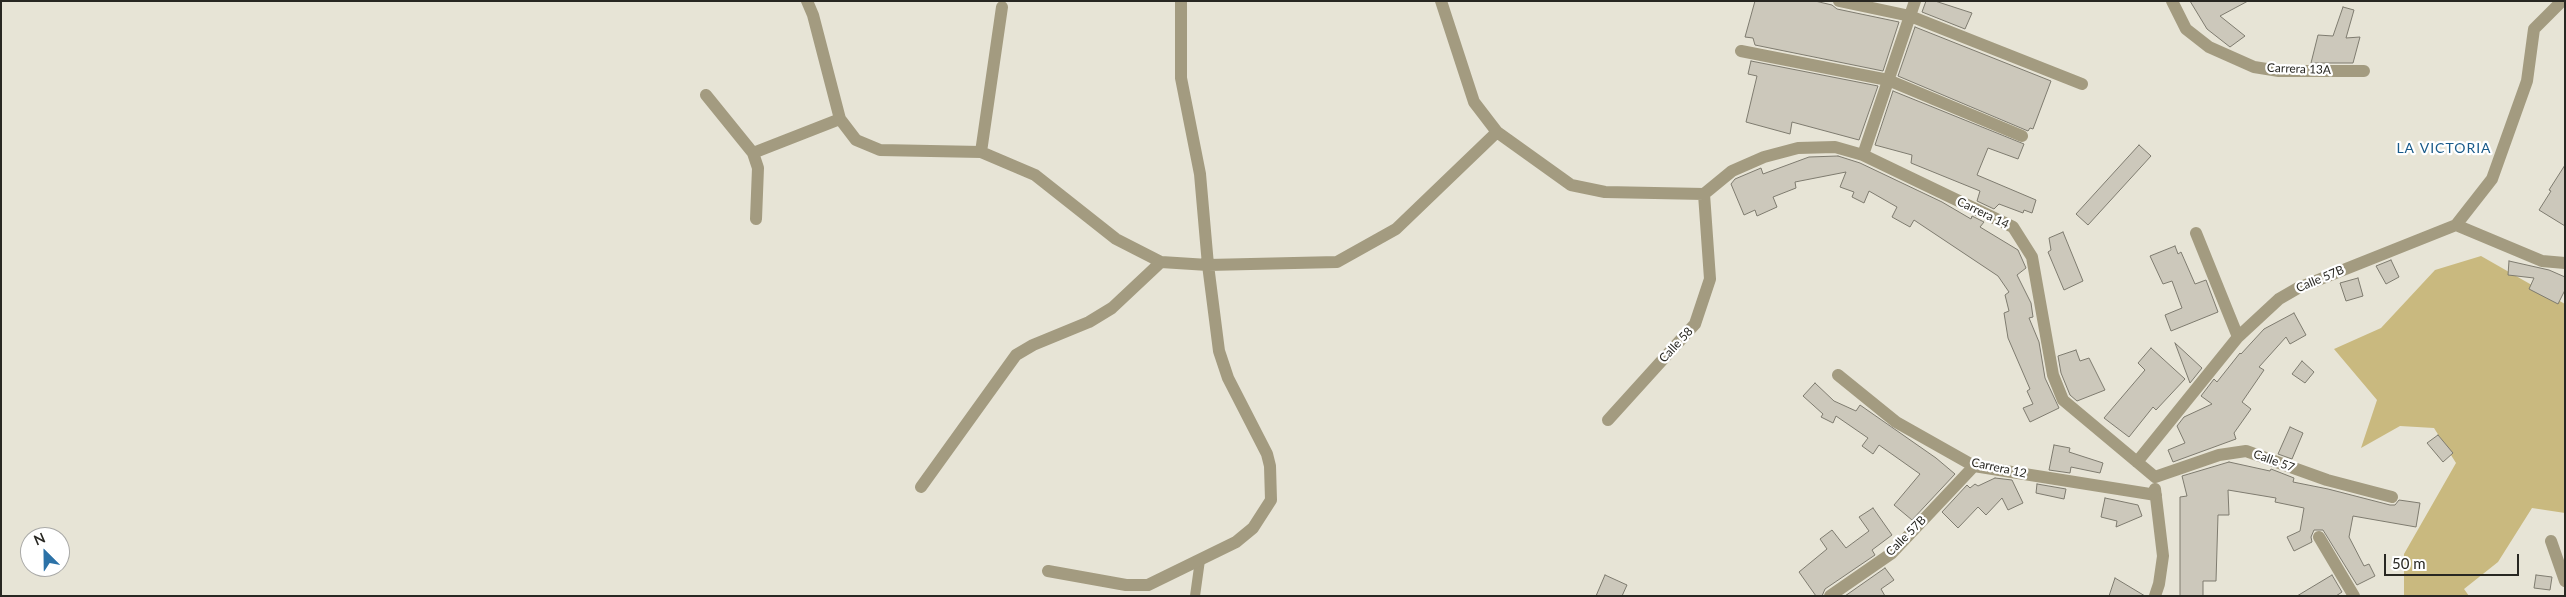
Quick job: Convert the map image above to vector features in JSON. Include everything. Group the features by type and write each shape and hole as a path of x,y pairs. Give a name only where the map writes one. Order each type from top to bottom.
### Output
{"street":[{"path":"807,1 813,14 840,119 856,140 880,150 981,152 1035,176 1116,239 1161,262 1208,265 1337,262 1396,229 1497,132"},
{"path":"1048,571 1139,586 1148,585 1236,542 1253,528 1271,500 1270,466 1267,454 1228,378 1219,351 1208,265 1200,174 1181,78 1181,1"},
{"path":"1442,1 1474,102 1497,132 1571,185 1605,192 1704,194"},
{"path":"1840,1 1910,16 2082,84"},
{"path":"1862,155 1915,1"},
{"name":"Carrera 13A","path":"2172,1 2186,29 2209,47 2254,67 2279,71 2364,70"},
{"path":"2562,1 2534,29 2527,81 2492,178 2456,225 2542,261 2565,263"},
{"path":"981,152 1002,7"},
{"path":"1741,50 1888,80 2022,136"},
{"path":"706,95 754,153 758,168 756,219"},
{"path":"754,153 840,119"},
{"name":"Carrera 14","path":"1704,194 1732,171 1764,157 1798,148 1835,147 1862,155 2013,227 2032,257 2053,375 2063,400 2155,477"},
{"name":"Calle 58","path":"1608,420 1696,324 1710,278 1704,194"},
{"name":"Calle 57B","path":"2137,462 2238,337 2279,299 2298,288 2456,225"},
{"path":"2196,233 2238,337"},
{"path":"920,487 1016,355 1033,345 1089,322 1112,308 1161,262"},
{"name":"Carrera 12","path":"1838,375 1896,422 1974,466 2156,495"},
{"name":"Calle 57","path":"2155,477 2219,455 2246,451 2327,480 2392,498"},
{"name":"Calle 57B","path":"1830,596 1892,553 1974,466"},
{"path":"2155,477 2163,556 2155,596"},
{"path":"2319,537 2354,596"},
{"path":"2551,541 2565,581"}],"lane":[{"path":"1195,596 1200,560"}],"shaded area":[{"path":"2481,256 2565,304 2565,513 2532,508 2498,562 2464,589 2469,596 2404,596 2404,554 2456,463 2434,428 2400,426 2361,448 2377,400 2334,349 2381,328 2435,270"}],"building":[{"path":"1755,1 1815,1 1832,5 1837,9 1899,22 1883,71 1755,45 1753,38 1745,37"},
{"path":"1926,1 1935,1 1972,13 1965,29 1922,12"},
{"path":"2190,1 2248,1 2220,16 2245,36 2230,47 2207,29"},
{"path":"2343,7 2354,10 2346,38 2360,37 2353,63 2311,63 2318,35 2333,36"},
{"path":"1915,27 2051,81 2033,129 2030,128 2028,131 1898,76"},
{"path":"1751,61 1878,86 1859,140 1792,122 1790,134 1746,122 1757,76 1748,74"},
{"path":"1893,91 2024,144 2018,159 1988,148 1977,175 2036,200 2032,213 2024,210 2023,213 1999,204 1994,209 1977,201 1980,191 1911,163 1912,155 1875,145"},
{"path":"2139,145 2151,156 2088,225 2076,214"},
{"path":"1838,156 1860,163 1942,202 1971,219 1972,216 1984,222 1980,227 2018,250 2026,268 2017,275 2031,303 2033,317 2029,318 2039,342 2045,378 2059,408 2030,422 2023,408 2033,404 2027,391 2030,389 2008,338 2004,313 2009,311 2005,295 2009,292 1998,276 1914,220 1910,227 1892,217 1897,207 1869,191 1864,203 1852,197 1854,192 1840,187 1846,172 1795,182 1796,188 1773,197 1777,207 1757,216 1755,210 1744,215 1731,184 1735,179 1761,168 1763,174 1809,157"},
{"path":"2565,165 2565,226 2539,210"},
{"path":"2063,232 2083,281 2064,290 2048,252 2051,250 2049,238"},
{"path":"2175,246 2178,254 2181,252 2195,284 2206,280 2218,312 2171,331 2165,315 2182,308 2172,281 2163,284 2150,256"},
{"path":"2391,260 2399,277 2386,284 2376,266"},
{"path":"2509,261 2549,270 2565,277 2565,290 2558,304 2529,289 2534,278 2508,275"},
{"path":"2358,278 2363,296 2346,301 2340,283"},
{"path":"2294,313 2306,335 2290,344 2286,337 2259,367 2264,370 2242,402 2251,409 2234,433 2236,439 2173,462 2168,450 2185,443 2177,426 2184,417 2212,404 2201,396 2214,379 2217,382 2240,353 2264,329"},
{"path":"2175,343 2202,368 2190,383"},
{"path":"2151,348 2185,379 2156,410 2153,407 2129,437 2104,418 2145,370 2138,363"},
{"path":"2076,350 2080,361 2089,358 2105,390 2077,401 2070,395 2061,373 2058,356"},
{"path":"2302,361 2314,372 2305,383 2292,374"},
{"path":"1815,383 1834,401 1856,411 1860,405 1936,458 1955,474 1912,520 1894,505 1920,474 1879,445 1873,454 1862,446 1868,438 1836,416 1833,423 1821,417 1823,414 1803,396"},
{"path":"2290,427 2303,433 2292,459 2278,454"},
{"path":"2438,435 2453,453 2443,462 2427,443"},
{"path":"2054,445 2070,448 2069,452 2103,463 2100,473 2071,467 2070,473 2049,470"},
{"path":"2229,462 2270,471 2271,469 2294,478 2293,482 2390,505 2395,505 2399,500 2420,503 2416,527 2353,516 2349,537 2364,566 2369,564 2375,576 2357,585 2323,530 2314,530 2311,537 2312,542 2294,551 2287,537 2300,531 2304,508 2275,502 2276,498 2228,490 2229,515 2218,515 2216,581 2203,581 2203,596 2180,596 2180,497 2187,496 2182,476"},
{"path":"1995,478 2012,480 2023,503 2008,510 2002,498 1986,515 1978,507 1958,528 1942,512 1967,485 1970,488 1975,484 1978,486"},
{"path":"2037,484 2066,489 2064,499 2036,493"},
{"path":"2105,498 2138,505 2142,516 2116,527 2117,521 2101,517"},
{"path":"1873,508 1892,535 1872,550 1875,555 1825,589 1822,596 1816,596 1799,572 1827,549 1820,539 1832,530 1846,548 1869,531 1859,517"},
{"path":"1885,568 1894,580 1881,589 1885,596 1845,596"},
{"path":"1605,575 1627,585 1622,596 1596,596"},
{"path":"2332,575 2342,592 2336,596 2297,596"},
{"path":"2536,575 2552,577 2550,590 2534,588"},
{"path":"2115,578 2145,596 2109,596"}],"district":[{"name":"LA VICTORIA","path":"2444,148"}]}
